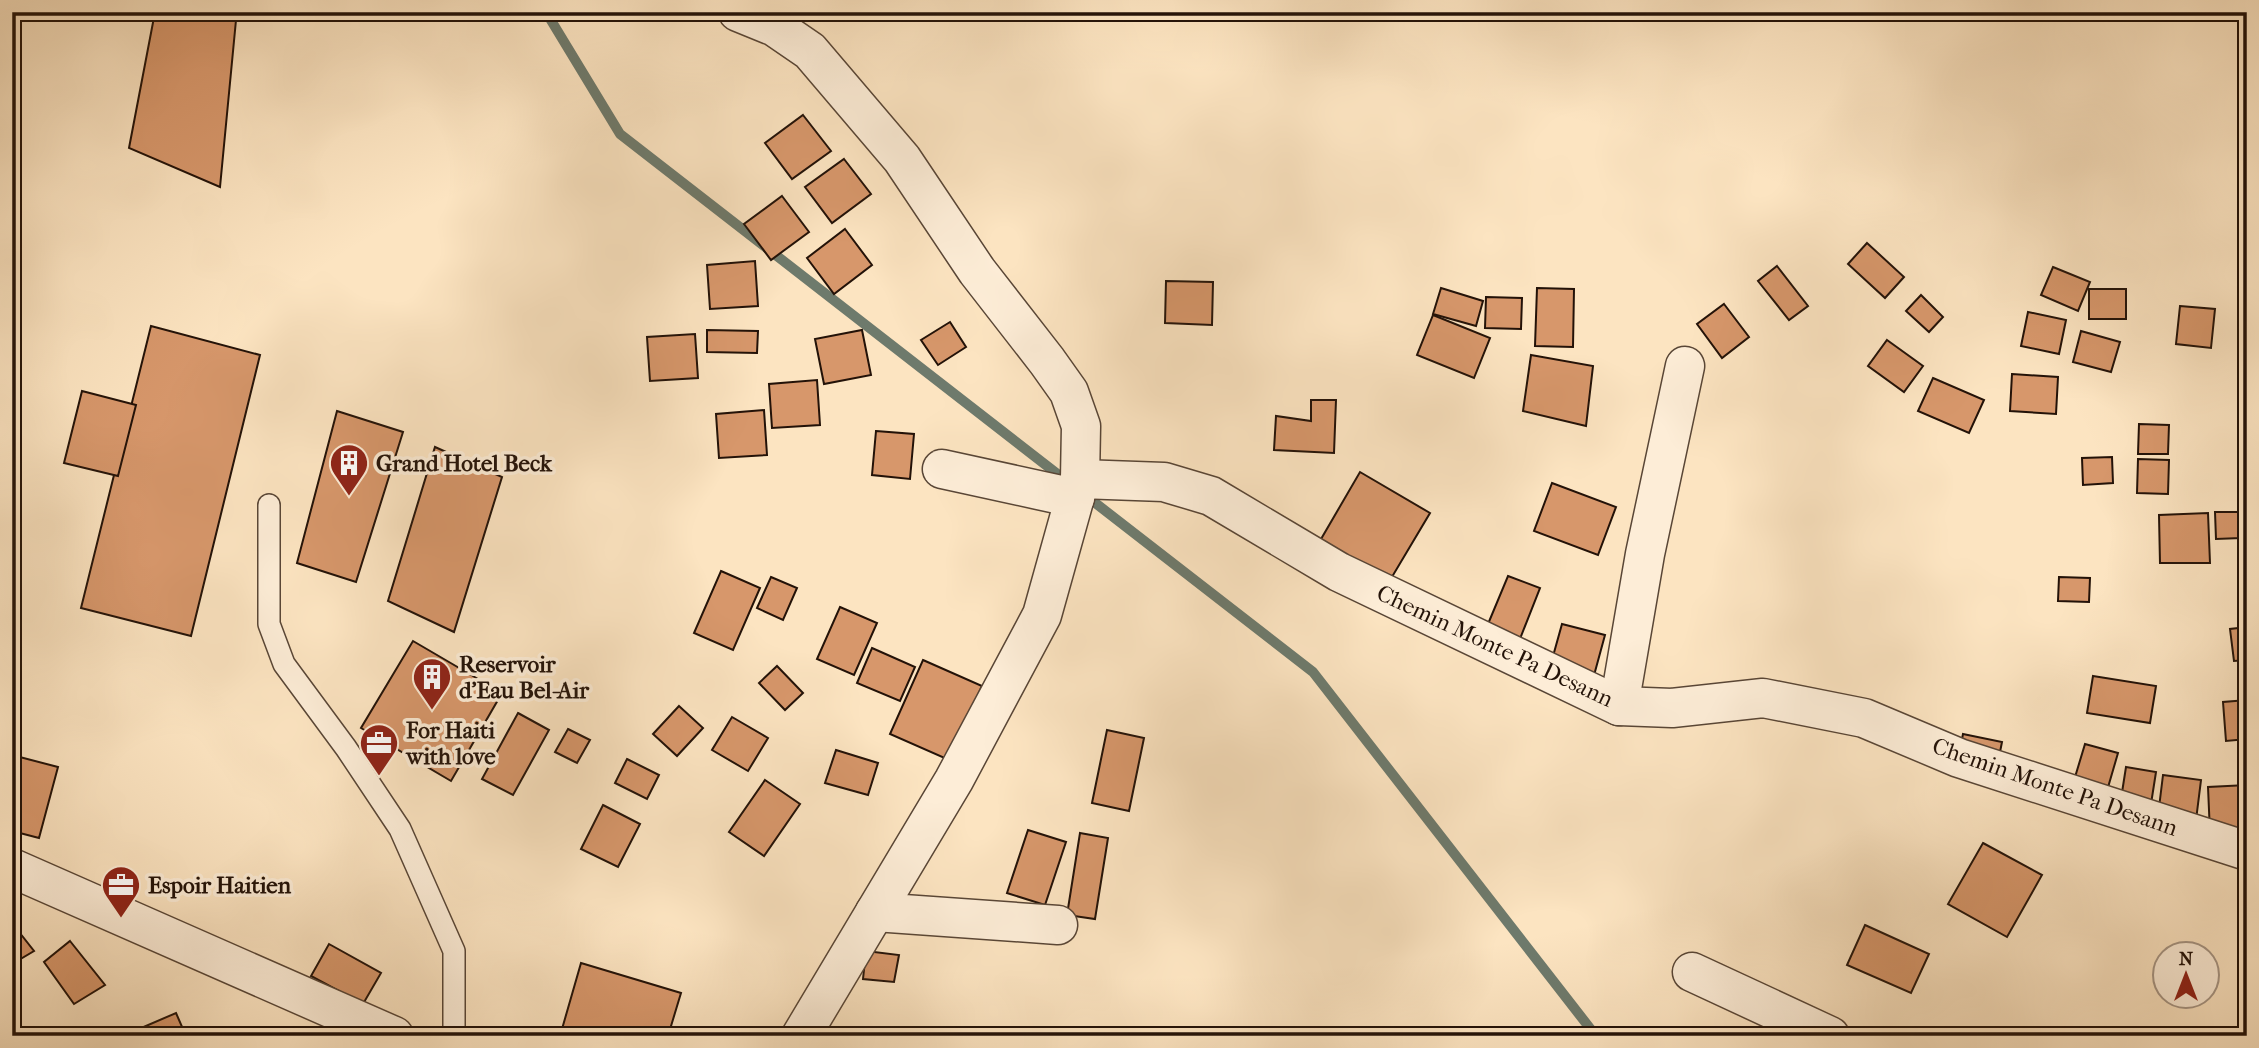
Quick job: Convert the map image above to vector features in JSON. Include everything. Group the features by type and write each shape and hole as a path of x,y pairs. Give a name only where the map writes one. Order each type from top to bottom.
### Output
{"street":[{"path":"738,12 775,27 810,51 902,159 977,271 1069,392 1081,426 1078,489 1042,615 954,780 801,1036"},
{"path":"1619,706 1645,554 1685,366"},
{"name":"Chemin Monte Pa Desann","path":"942,469 1078,489 1164,482 1211,496 1339,572 1619,706 1672,708 1763,698 1864,718 1959,758 2247,851"},
{"path":"12,867 394,1036"},
{"path":"875,912 1058,925"},
{"path":"1692,972 1830,1036"}],"lane":[{"path":"269,505 269,624 284,664 401,829 454,951 454,1036"}],"building":[{"path":"155,12 207,12 236,20 220,187 129,148"},
{"path":"803,115 831,151 792,179 765,143"},
{"path":"844,159 871,194 832,223 805,187"},
{"path":"782,196 809,232 771,260 744,224"},
{"path":"845,229 872,265 834,294 807,258"},
{"path":"1867,243 1904,277 1885,298 1848,264"},
{"path":"755,261 758,306 710,309 707,265"},
{"path":"1777,266 1808,306 1789,320 1758,281"},
{"path":"2053,267 2090,282 2078,311 2041,295"},
{"path":"1166,281 1213,282 1212,325 1165,323"},
{"path":"1441,288 1483,301 1476,326 1433,314"},
{"path":"1537,288 1574,289 1573,347 1535,346"},
{"path":"2089,289 2126,289 2126,319 2089,319"},
{"path":"1921,295 1943,317 1929,332 1906,311"},
{"path":"1486,297 1522,298 1521,329 1485,328"},
{"path":"1724,304 1749,337 1722,358 1697,324"},
{"path":"2180,306 2215,309 2211,348 2176,344"},
{"path":"2028,312 2066,320 2059,354 2021,346"},
{"path":"1433,315 1490,338 1474,378 1417,355"},
{"path":"950,322 966,347 938,365 921,340"},
{"path":"151,326 260,355 191,636 81,608"},
{"path":"707,330 758,331 757,353 707,352"},
{"path":"862,330 871,375 824,384 815,339"},
{"path":"2081,331 2120,342 2111,372 2073,362"},
{"path":"695,334 698,378 650,381 647,337"},
{"path":"1887,340 1923,366 1904,392 1868,366"},
{"path":"1531,355 1593,366 1586,426 1523,411"},
{"path":"2012,374 2058,377 2056,414 2010,411"},
{"path":"1933,378 1984,400 1969,433 1918,411"},
{"path":"817,380 820,425 772,428 769,384"},
{"path":"82,391 136,405 118,476 64,463"},
{"path":"1311,400 1336,400 1334,453 1274,450 1276,416 1311,421"},
{"path":"764,410 767,455 719,458 716,414"},
{"name":"Grand Hotel Beck","path":"337,411 403,432 356,582 297,563"},
{"path":"2139,424 2169,425 2168,454 2138,454"},
{"path":"876,431 914,434 910,479 872,475"},
{"path":"435,447 502,477 454,632 388,601"},
{"path":"2112,457 2113,483 2083,485 2082,458"},
{"path":"2138,459 2169,460 2168,494 2137,493"},
{"path":"1360,472 1430,513 1386,587 1317,546"},
{"path":"1552,483 1616,507 1598,555 1534,531"},
{"path":"2215,512 2240,512 2241,538 2216,539"},
{"path":"2208,513 2210,563 2160,563 2159,515"},
{"path":"721,571 760,588 733,650 694,633"},
{"path":"1508,576 1540,588 1516,649 1483,636"},
{"path":"771,577 797,588 783,620 757,608"},
{"path":"2059,577 2090,578 2089,602 2058,601"},
{"path":"840,607 877,623 854,675 817,659"},
{"path":"1562,624 1605,635 1593,679 1550,667"},
{"path":"2247,627 2247,660 2234,661 2230,629"},
{"name":"Reservoir d'Eau Bel-Air","path":"413,641 502,693 451,781 361,728"},
{"path":"872,648 915,667 900,701 857,683"},
{"path":"923,660 982,686 949,760 890,734"},
{"path":"777,666 803,693 785,710 759,683"},
{"path":"2093,676 2156,686 2150,723 2087,713"},
{"path":"2247,700 2247,739 2226,741 2223,702"},
{"path":"679,706 703,728 677,756 653,734"},
{"path":"518,713 549,730 513,795 482,779"},
{"path":"732,717 768,738 748,771 712,750"},
{"path":"568,729 590,740 577,763 555,752"},
{"path":"1107,730 1144,738 1129,811 1092,803"},
{"path":"1963,734 2002,742 1994,782 1955,774"},
{"path":"2085,744 2118,753 2102,808 2069,797"},
{"path":"836,750 878,763 868,795 825,783"},
{"path":"12,755 58,767 39,838 12,831"},
{"path":"627,759 659,775 647,799 615,783"},
{"path":"2126,767 2156,772 2148,823 2118,818"},
{"path":"2163,775 2201,780 2194,836 2156,832"},
{"path":"765,780 800,804 764,856 729,832"},
{"path":"2247,785 2247,831 2210,833 2208,787"},
{"path":"603,805 640,824 618,867 581,849"},
{"path":"1028,830 1066,842 1045,905 1007,893"},
{"path":"1080,833 1108,838 1095,919 1067,915"},
{"path":"1983,843 2042,875 2007,937 1948,904"},
{"path":"12,923 34,951 12,964"},
{"path":"1865,925 1929,954 1911,993 1847,965"},
{"path":"70,941 105,985 74,1004 44,962"},
{"path":"329,944 381,973 363,1004 311,976"},
{"path":"866,951 899,955 894,982 863,979"},
{"path":"581,963 681,993 668,1036 560,1036"},
{"path":"176,1013 186,1036 125,1035"}],"waterway":[{"path":"546,12 620,134 1069,483"},
{"path":"1085,495 1313,672 1596,1036"}],"place":[{"name":"Grand Hotel Beck","path":"349,497"},
{"name":"Reservoir d'Eau Bel-Air","path":"432,711"},
{"name":"For Haiti with love","path":"379,777"},
{"name":"Espoir Haitien","path":"121,919"}]}
